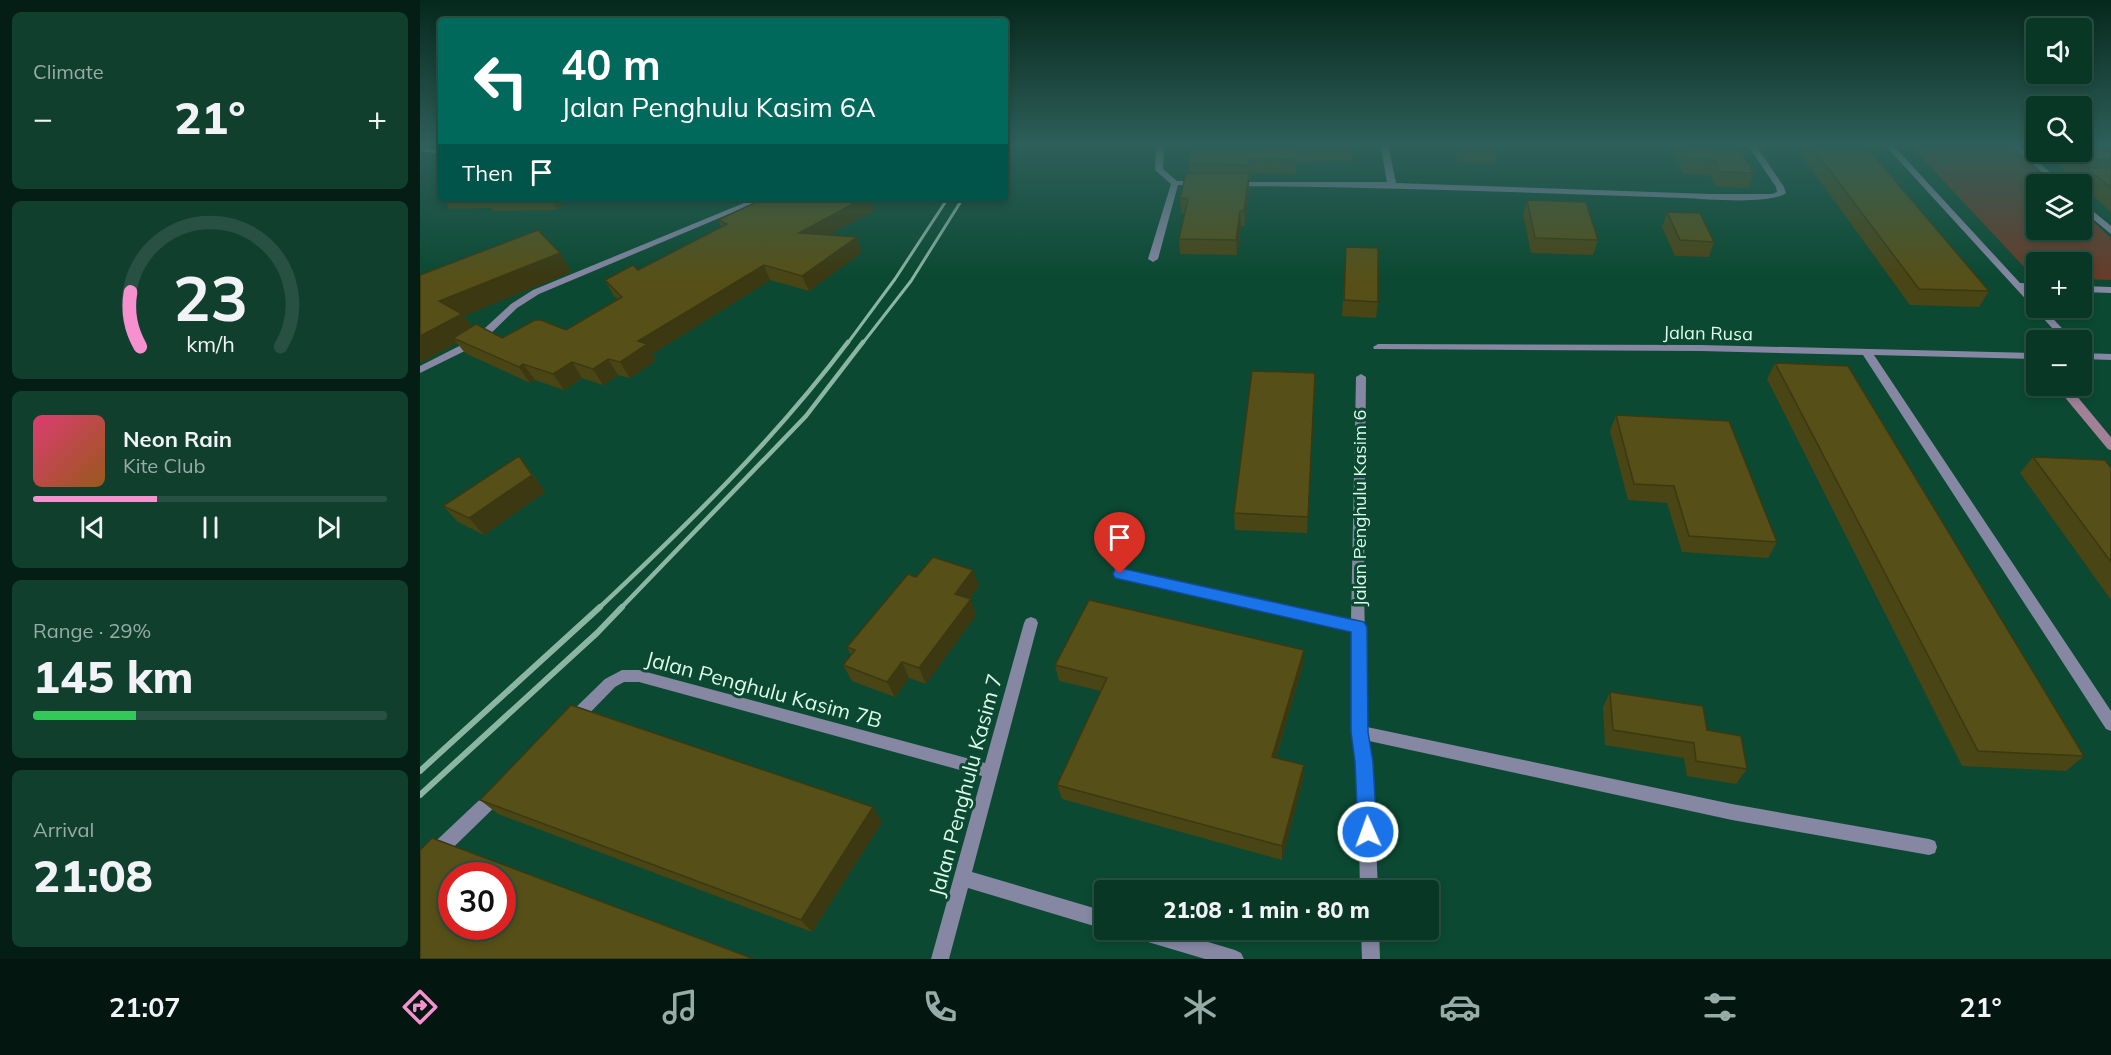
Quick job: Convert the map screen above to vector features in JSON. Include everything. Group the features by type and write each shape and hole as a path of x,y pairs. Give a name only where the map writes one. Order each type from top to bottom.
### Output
{"street":[{"path":"1154,259 1173,189"},
{"path":"1492,189 1711,197 1773,197 1782,193 1781,189"},
{"path":"1929,189 2026,294"},
{"path":"420,370 477,341 514,306 536,292 756,201"},
{"path":"2092,214 2111,231"},
{"path":"2019,286 2026,286"},
{"path":"2092,289 2111,290"},
{"path":"2047,318 2059,330"},
{"name":"Jalan Rusa","path":"1378,347 1700,348 1868,354 2026,356"},
{"path":"1868,354 2111,724"},
{"path":"2092,356 2111,357"},
{"name":"Jalan Penghulu Kasim 6","path":"1361,377 1357,590 1360,732 1366,792 1369,880"},
{"path":"1120,574 1359,627"},
{"name":"Jalan Penghulu Kasim 7","path":"940,959 1031,623"},
{"name":"Jalan Penghulu Kasim 7B","path":"561,732 610,683 622,676 639,675 990,771"},
{"path":"1360,732 1732,812 1929,847"},
{"path":"420,868 510,782"},
{"path":"961,877 1094,917"},
{"path":"1171,940 1235,959"},
{"path":"1370,940 1371,959"}],"shaded area":[{"path":"1951,189 2026,189 2026,240 2092,240 2092,220 2111,238 2111,280 2092,279 2092,252 2026,252 2026,269"}],"building":[{"path":"1182,189 1247,189 1244,211 1240,211 1236,240 1179,239 1188,199 1180,198"},
{"path":"1844,189 1902,189 1989,291 1919,289"},
{"path":"1527,200 1586,202 1598,240 1535,238"},
{"path":"759,201 858,201 799,233 857,237 802,276 764,265 638,341 647,344 620,362 608,359 593,369 572,362 553,374 523,364 519,367 453,338 476,324 502,338 535,320 541,320 566,330 622,297 605,280 633,265 638,270 727,224 718,220"},
{"path":"1667,212 1700,213 1714,242 1680,240"},
{"path":"538,230 560,253 439,301 462,314 420,336 420,275"},
{"path":"1346,247 1378,248 1378,302 1344,300"},
{"path":"1775,363 1848,366 2084,756 1978,751"},
{"path":"1252,371 1315,373 1308,517 1234,513"},
{"path":"1616,415 1729,421 1777,542 1689,536 1674,486 1634,484"},
{"path":"519,456 532,475 469,518 443,506"},
{"path":"2033,457 2105,460 2111,468 2111,562"},
{"path":"933,557 973,570 955,594 971,599 919,668 902,662 887,682 843,665 855,650 847,647 908,574 916,577"},
{"path":"1089,600 1304,650 1272,757 1304,765 1282,846 1057,785 1107,678 1055,665"},
{"path":"1610,692 1703,706 1707,730 1741,736 1747,769 1696,761 1694,743 1613,730"},
{"path":"571,705 873,807 801,920 480,800"},
{"path":"432,838 496,862 438,862 438,940 516,940 516,870 754,959 420,959 420,850"}],"waterway":[{"path":"2070,396 2111,445"}],"railway":[{"path":"847,344 895,279 946,201"},
{"path":"862,344 911,281 961,201"},
{"path":"599,608 665,545 760,447 791,413 848,342"},
{"path":"621,608 806,416 863,342"},
{"path":"420,771 600,607"},
{"path":"420,795 597,633 622,607"}],"route":[{"path":"1120,574 1359,627 1360,732 1368,832"}]}
